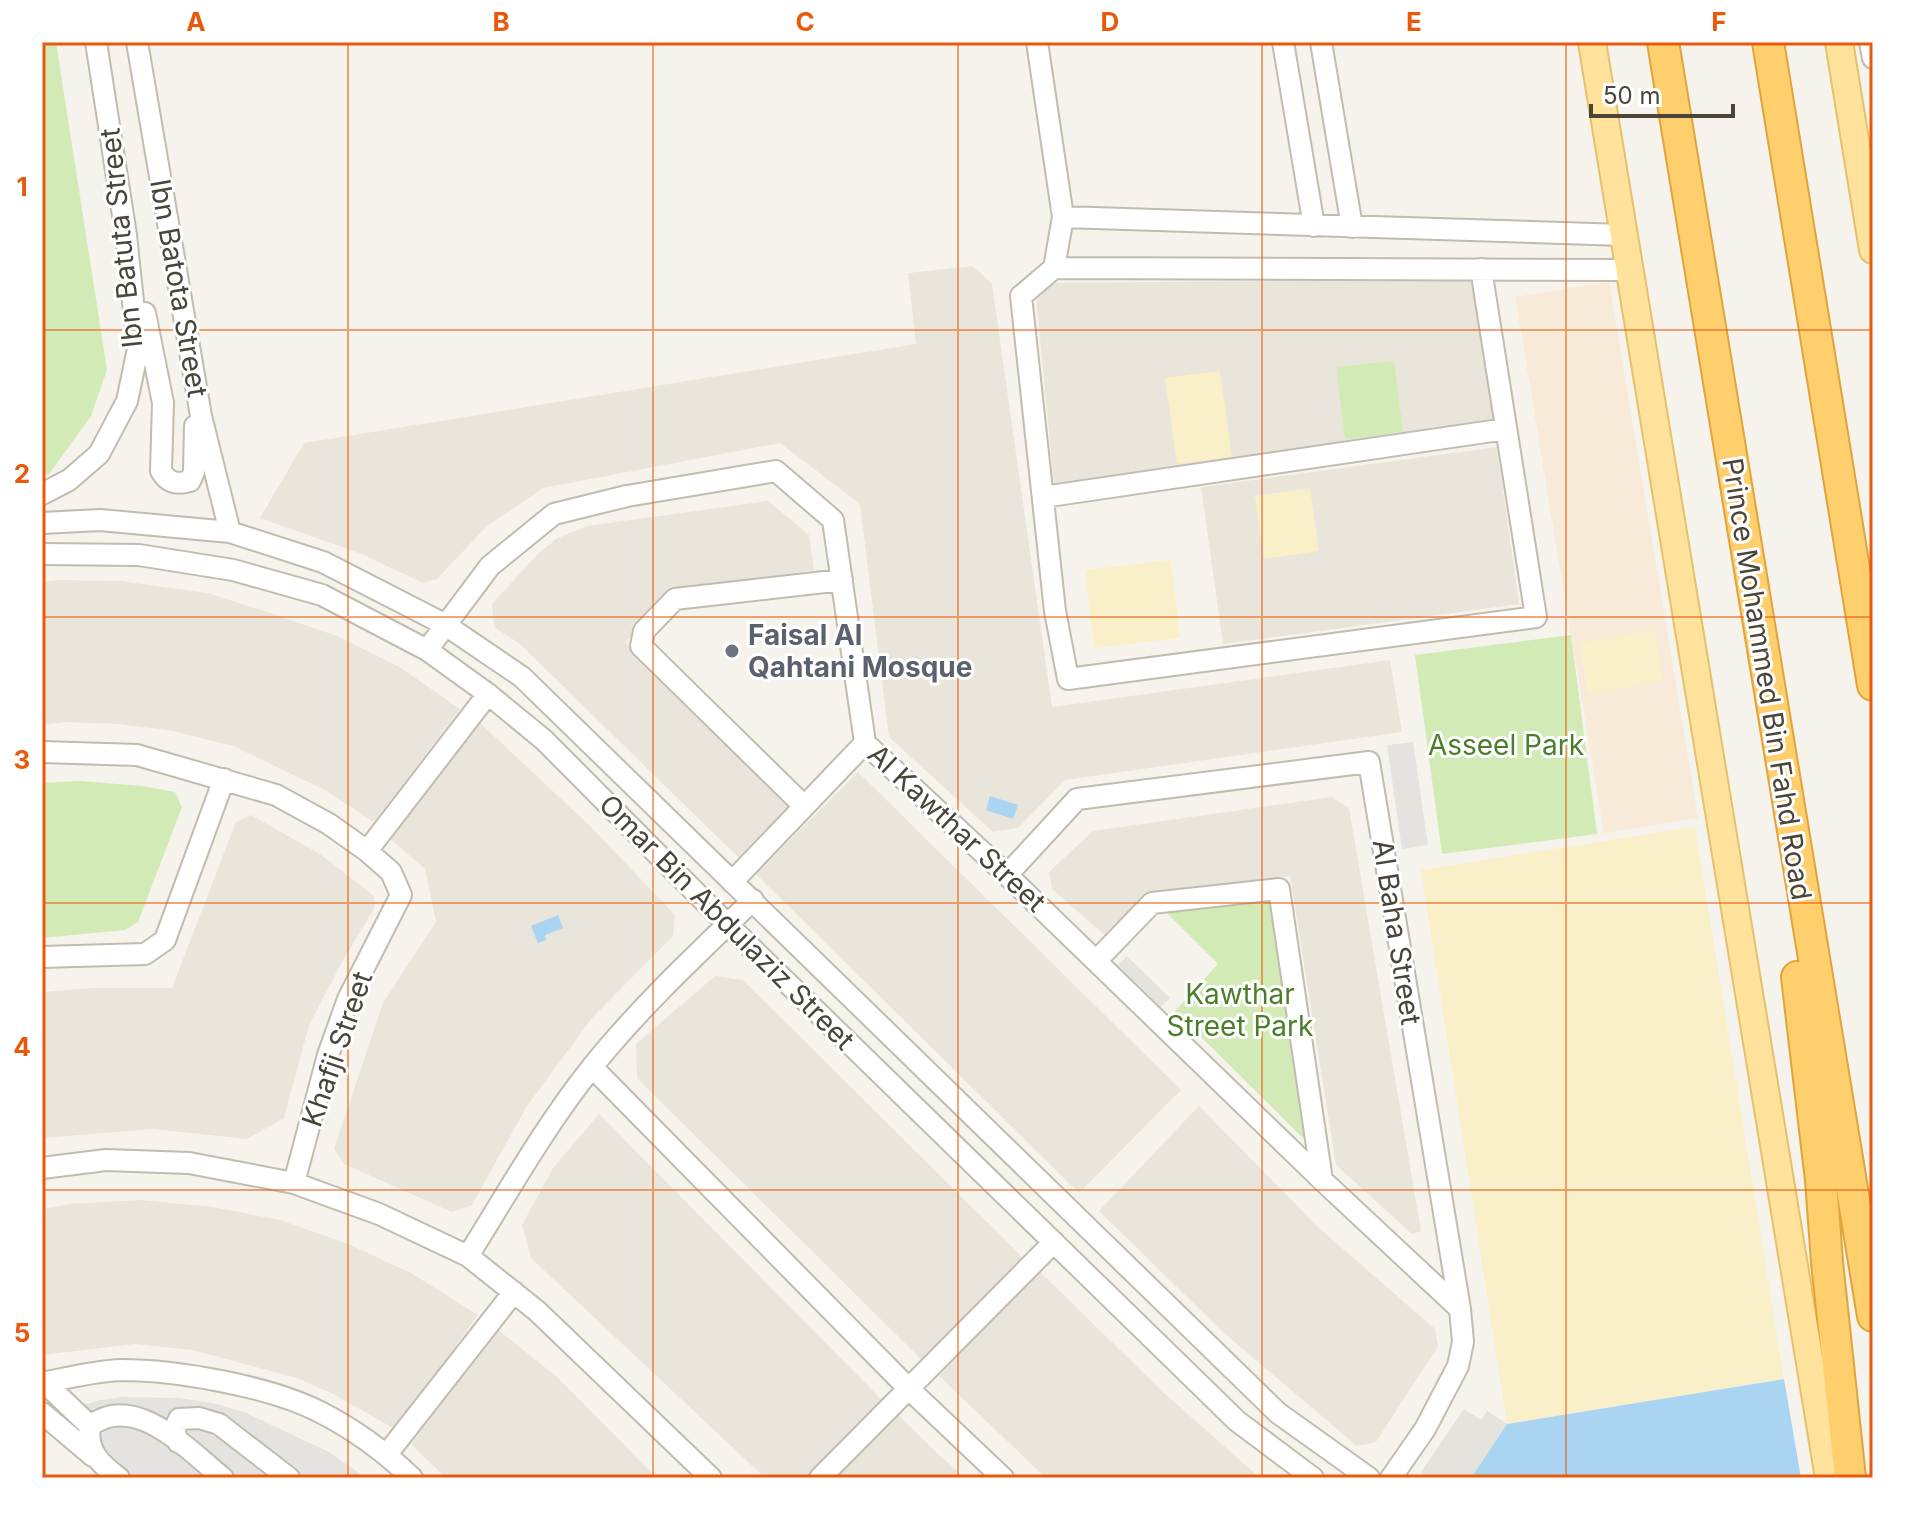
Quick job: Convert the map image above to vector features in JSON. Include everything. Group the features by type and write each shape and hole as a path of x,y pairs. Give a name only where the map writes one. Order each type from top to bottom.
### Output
{"highway":[{"name":"Prince Mohammed Bin Fahd Road","path":"1663,42 1873,1316"},
{"path":"1768,42 1873,685"},
{"path":"1791,828 1786,883 1821,1180 1850,1478"}],"main road":[{"path":"1592,42 1829,1478"},
{"path":"1839,42 1873,250"}],"street":[{"name":"Ibn Batuta Street","path":"42,494 69,480 99,454 127,401 138,349 126,235 96,42"},
{"name":"Ibn Batota Street","path":"137,42 201,416 230,532"},
{"path":"1037,42 1063,217 1054,268 1021,296 1055,611 1068,679 1536,617 1481,269"},
{"path":"1283,42 1314,226"},
{"path":"1321,42 1352,227"},
{"path":"1870,42 1873,58"},
{"path":"1063,217 1624,235"},
{"path":"126,235 161,392 164,435 161,471 167,480 174,483 190,481 194,472 195,380"},
{"path":"1054,268 1629,270"},
{"path":"1043,497 1506,429"},
{"name":"Al Kawthar Street","path":"427,650 490,566 554,514 627,496 776,471 833,520 865,743 1097,960 1322,1180 1460,1309"},
{"path":"42,523 100,520 230,532 323,562 444,624 522,677 1278,1413 1369,1478"},
{"name":"Omar Bin Abdulaziz Street","path":"42,554 139,555 233,570 322,595 427,650 488,694 544,740 728,925 1237,1421 1313,1478"},
{"path":"804,806 641,646 644,631 675,599 842,580"},
{"path":"367,851 488,694"},
{"path":"732,882 865,743"},
{"name":"Khafji Street","path":"42,752 137,755 276,795 329,824 391,872 401,895 348,999 328,1055 294,1183"},
{"name":"Al Baha Street","path":"1007,875 1077,799 1369,762 1463,1342 1458,1366 1425,1429 1391,1478"},
{"path":"42,957 145,954 165,940 224,779"},
{"path":"1097,960 1152,903 1279,889 1322,1180"},
{"path":"468,1256 541,1138 592,1067 657,993 753,900"},
{"path":"592,1067 908,1388 1003,1478"},
{"path":"42,1168 106,1160 189,1163 294,1183 379,1214 468,1256 514,1292 711,1478"},
{"path":"820,1478 1054,1242"},
{"path":"387,1454 514,1292"},
{"path":"43,1383 120,1370 185,1375 248,1387 317,1410 387,1454 412,1478"},
{"path":"43,1383 90,1426"},
{"path":"42,1413 119,1478"},
{"path":"93,1456 88,1438 90,1426 102,1416 128,1414 154,1425 223,1478"},
{"path":"178,1442 174,1430 179,1419 199,1418 219,1424 289,1478"}],"shaded area":[{"path":"973,266 992,284 1052,707 1390,660 1402,732 1065,780 1018,828 993,832 889,737 860,504 780,443 543,488 487,526 437,579 423,583 362,554 260,518 304,443 916,344 908,273"},
{"path":"1475,279 1499,426 1054,485 1036,297 1045,283"},
{"path":"1609,282 1698,818 1604,833 1515,297"},
{"path":"1497,447 1519,604 1223,644 1201,487"},
{"path":"768,501 809,535 814,570 672,591 625,642 792,808 741,860 520,644 494,627 492,604 556,539 587,526"},
{"path":"120,581 208,593 337,636 401,668 460,709 374,822 327,791 233,746 174,731 119,724 65,722 42,725 42,582"},
{"path":"479,722 591,827 675,915 673,936 592,1018 527,1106 472,1205 452,1212 344,1164 334,1149 383,1003 436,922 425,869 388,837"},
{"path":"1413,742 1428,845 1402,849 1387,745"},
{"path":"858,772 1181,1090 1079,1193 756,874"},
{"path":"1332,797 1349,808 1421,1231 1412,1234 1336,1165 1290,876 1156,894 1109,939 1052,889 1049,872 1093,831"},
{"path":"251,815 320,854 374,896 374,909 309,1025 284,1118 247,1139 153,1129 42,1138 42,992 93,988 172,988 236,822"},
{"path":"1127,956 1170,998 1161,1007 1118,965"},
{"path":"715,976 743,980 1027,1262 926,1364 637,1078 636,1044"},
{"path":"1199,1106 1319,1228 1435,1329 1438,1346 1376,1442 1357,1446 1224,1333 1099,1211"},
{"path":"599,1114 883,1401 804,1478 765,1478 531,1258 522,1225 553,1168"},
{"path":"140,1200 213,1207 280,1220 348,1244 411,1273 478,1315 395,1429 333,1394 297,1378 192,1350 135,1344 42,1355 42,1209 69,1204"},
{"path":"1038,1270 1163,1392 1260,1478 1046,1478 939,1376"},
{"path":"497,1329 557,1377 657,1478 446,1478 411,1444"},
{"path":"122,1397 179,1398 244,1412 329,1452 366,1478 101,1478 75,1456 65,1428 78,1407"},
{"path":"1464,1409 1481,1420 1487,1411 1507,1424 1471,1478 1422,1478 1421,1472"},
{"path":"897,1414 937,1453 965,1478 834,1478"}],"green space":[{"path":"42,42 56,42 107,370 91,416 49,474 42,475"},
{"path":"1394,361 1403,432 1345,439 1336,367"},
{"name":"Asseel Park","path":"1571,635 1597,834 1442,854 1415,655"},
{"path":"79,781 175,792 182,807 138,922 125,930 42,938 42,783"},
{"name":"Kawthar Street Park","path":"1271,902 1311,1146 1175,1011 1218,964 1166,912"}],"sand":[{"path":"1220,371 1232,457 1177,464 1165,378"},
{"path":"1310,488 1319,551 1264,559 1255,496"},
{"path":"1171,560 1180,638 1094,648 1085,570"},
{"path":"1654,630 1663,681 1588,694 1579,643"},
{"path":"1695,827 1784,1379 1507,1424 1421,870"}],"water":[{"path":"990,796 1018,805 1013,819 986,810"},
{"path":"558,915 563,928 545,935 546,940 538,943 531,926"},
{"path":"1784,1379 1801,1478 1471,1478 1507,1424"}],"place":[{"name":"Faisal Al Qahtani Mosque","path":"732,651"}]}
